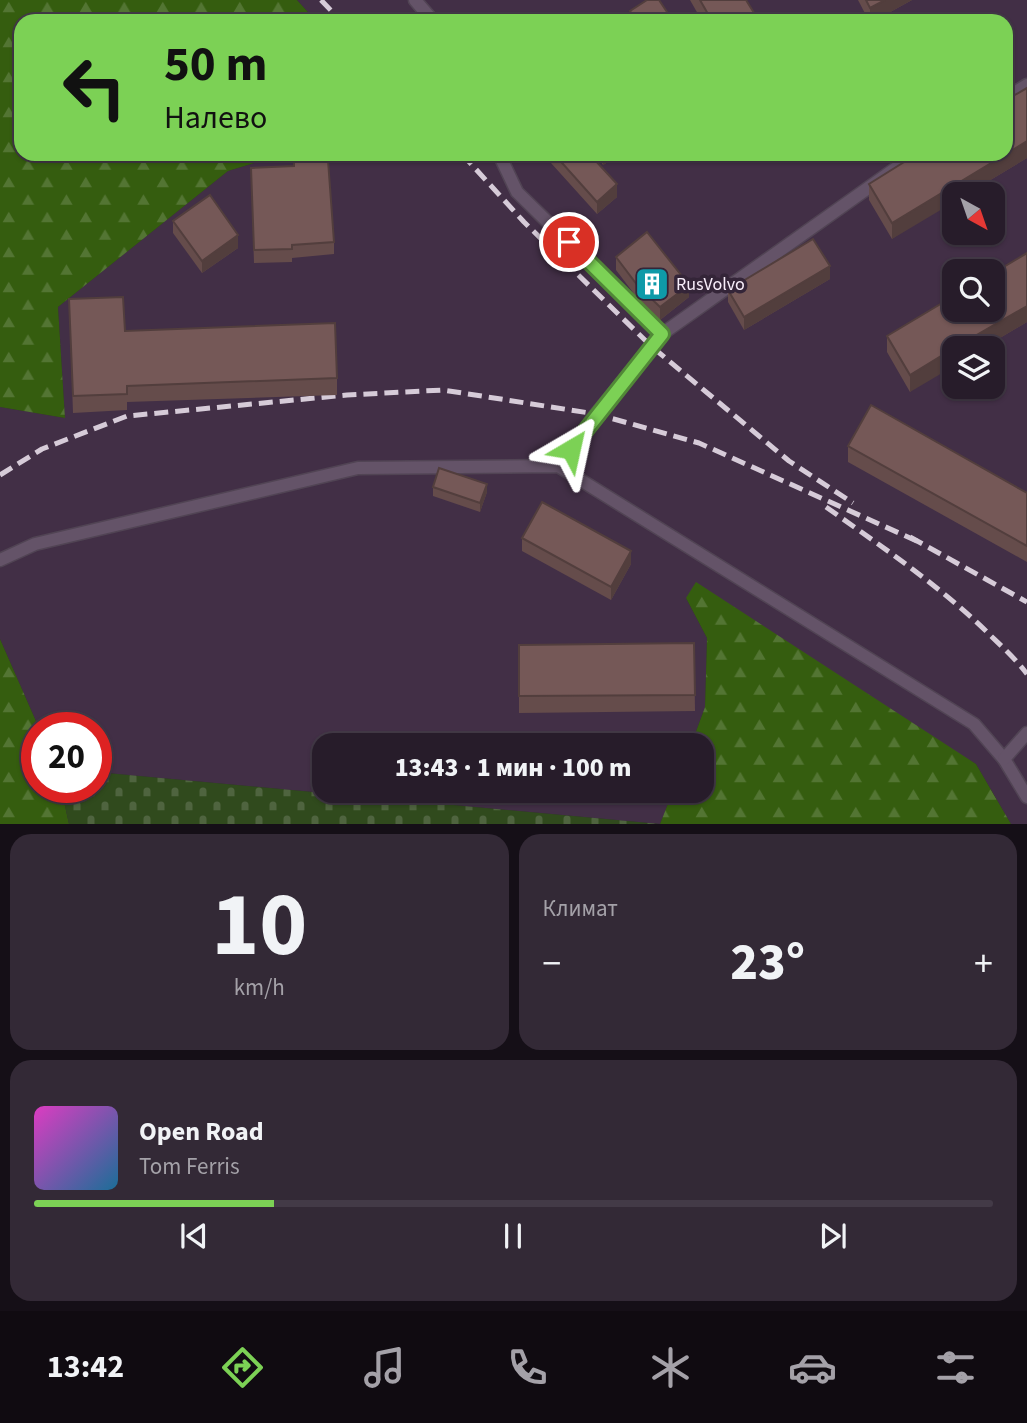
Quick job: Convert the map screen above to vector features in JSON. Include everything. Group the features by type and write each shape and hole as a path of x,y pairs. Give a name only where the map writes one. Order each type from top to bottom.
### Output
{"lane":[{"path":"415,0 427,14"},
{"path":"502,161 517,192 662,334"},
{"path":"558,466 596,414 662,334 906,161"},
{"path":"0,560 35,544 358,468 558,466 974,724 1004,759 1027,797"},
{"path":"1004,759 1027,733"}],"shaded area":[{"path":"297,0 1027,0 1027,824 1011,824 976,764 686,598 707,638 705,707 695,733 312,733 312,792 112,773 112,712 32,712 0,639 0,407 65,418 58,307 228,171 261,161 1013,161 1013,14 310,14"},
{"path":"432,803 668,803 660,824"}],"green space":[{"path":"0,0 297,0 310,14 14,14 14,161 261,161 228,171 58,307 65,418 0,407"},
{"path":"696,582 976,764 1011,824 660,824 668,803 714,803 714,733 695,733 705,707 707,638 686,598"},
{"path":"0,639 32,712 21,712 21,803 64,803 69,824 0,824"},
{"path":"112,773 312,792 312,803 432,803 660,824 69,824 64,803 112,803"}],"building":[{"path":"647,0 659,0 668,14 632,14 630,11"},
{"path":"700,0 746,0 755,14 708,14"},
{"path":"866,0 885,0 870,8"},
{"path":"1027,88 1027,141 1013,150 1013,96"},
{"path":"328,161 334,242 292,245 292,249 254,250 251,168 294,166 294,162"},
{"path":"560,161 596,161 617,184 597,202"},
{"path":"906,161 994,161 960,182 942,182 942,193 892,223 869,184"},
{"path":"210,195 238,235 202,261 173,221"},
{"name":"RusVolvo","path":"647,232 689,285 660,307 638,286 616,257"},
{"path":"813,239 830,266 744,317 728,290"},
{"path":"1027,253 1027,306 1005,319 1005,266"},
{"path":"123,297 125,331 335,323 337,378 127,386 127,394 73,396 69,299"},
{"path":"942,303 942,322 999,322 975,336 942,336 942,355 910,375 887,336"},
{"path":"871,405 1027,493 1027,546 848,446"},
{"path":"439,468 487,484 480,503 433,487"},
{"path":"542,502 631,551 611,587 522,538"},
{"path":"694,643 695,695 519,696 519,645"}],"railway":[{"path":"321,0 334,14"},
{"path":"468,161 524,222 651,346 789,461 853,503"},
{"path":"0,475 42,449 127,416 347,395 443,390 596,414 699,443 919,542"},
{"path":"826,507 948,597 986,631 1027,674"},
{"path":"910,537 1027,602"}],"place":[{"name":"RusVolvo","path":"652,284"}],"route":[{"path":"569,242 662,334 596,414 571,449"}]}
